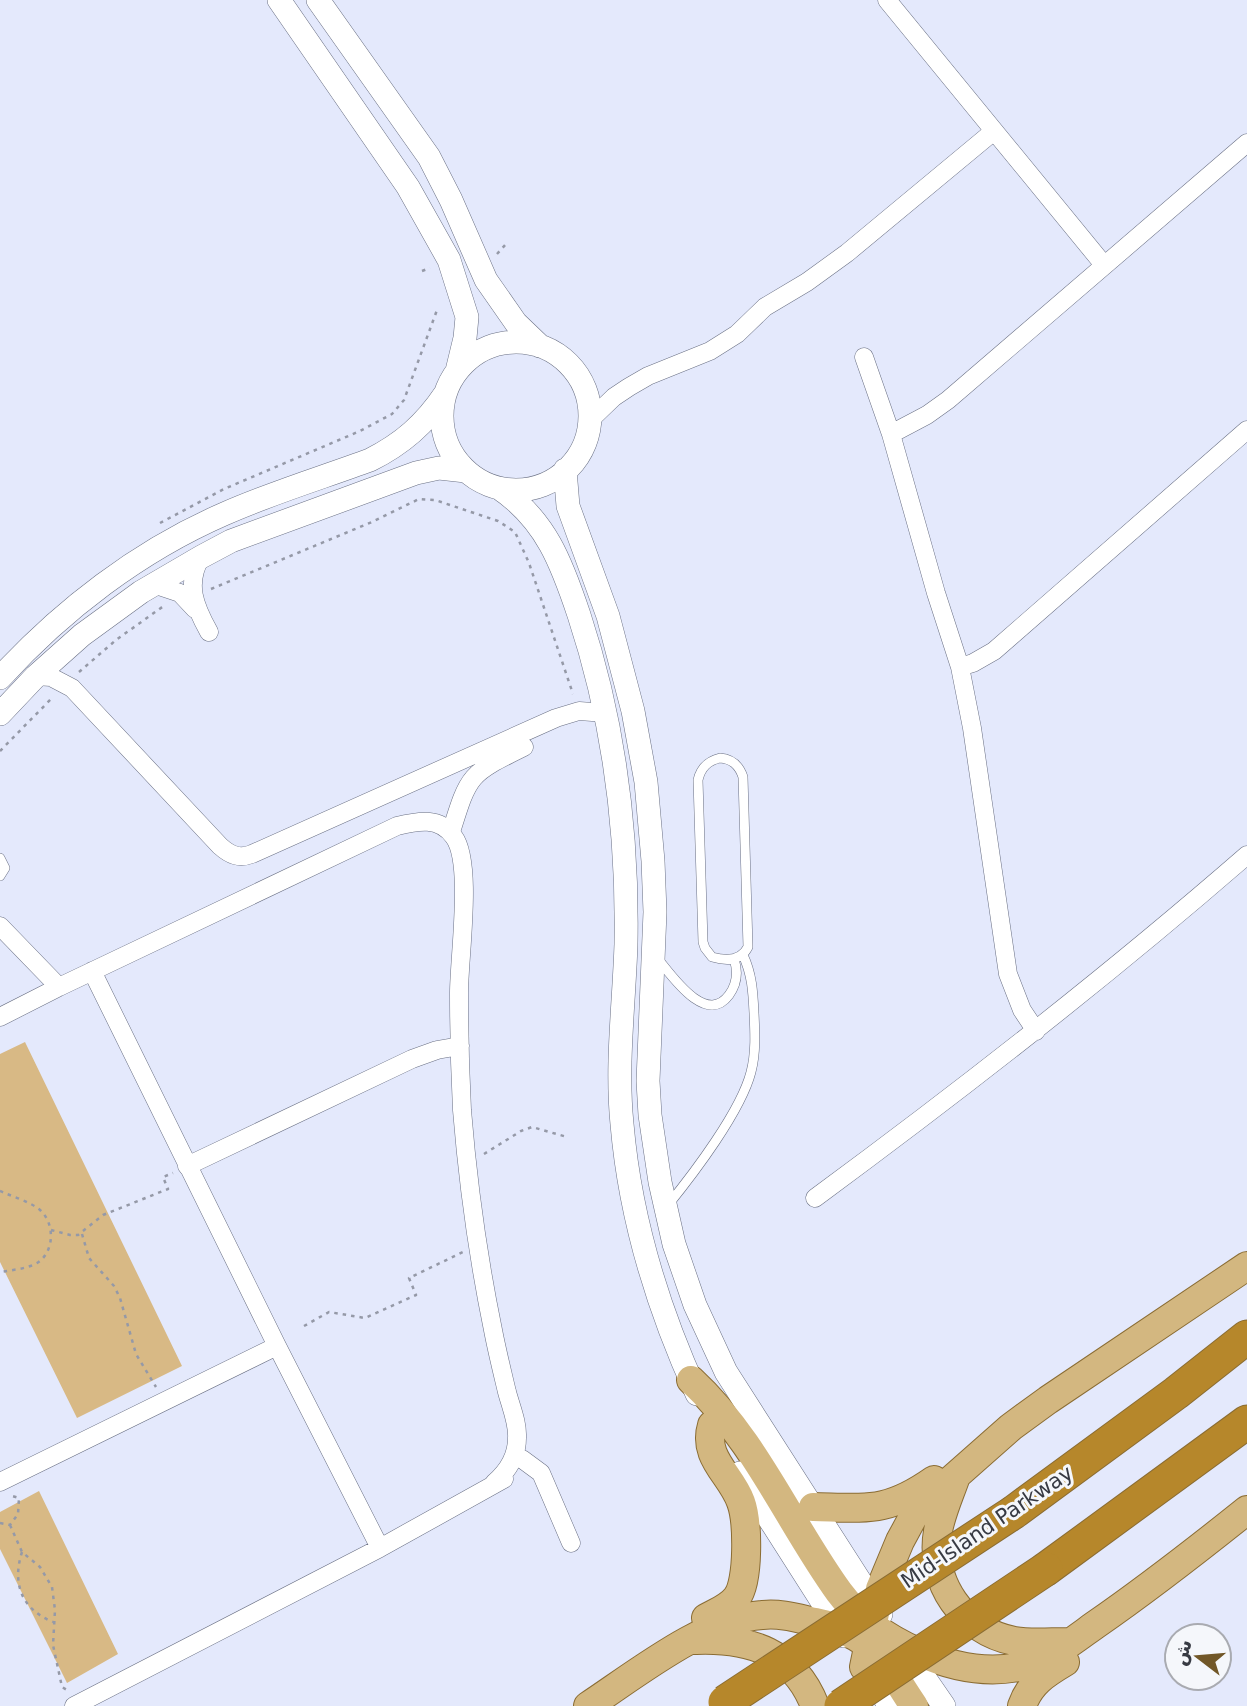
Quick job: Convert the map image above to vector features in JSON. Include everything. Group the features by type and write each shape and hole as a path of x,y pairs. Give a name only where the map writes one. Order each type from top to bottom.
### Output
{"highway":[{"name":"Mid-Island Parkway","path":"722,1704 1014,1512 1176,1393 1247,1337"},
{"path":"841,1706 1046,1569 1247,1422"}],"main road":[{"path":"878,1654 888,1567 913,1517 1011,1427 1247,1266"},
{"path":"691,1381 733,1426 914,1706"},
{"path":"652,1664 654,1652 663,1642 728,1606 739,1595 744,1583 743,1510 738,1495 712,1455 709,1442 712,1425"},
{"path":"813,1507 863,1508 889,1505 909,1497 951,1467 965,1469"},
{"path":"965,1469 942,1517 937,1546 941,1576 954,1602 974,1624 1000,1637 1030,1643 1069,1642"},
{"path":"587,1706 690,1640 742,1617 762,1615 788,1615 838,1627 878,1654 991,1670 1028,1664 1069,1642 1123,1605 1247,1510"},
{"path":"1022,1706 1026,1695 1037,1681 1100,1637 1110,1627 1123,1605"},
{"path":"690,1640 735,1641 763,1649 795,1672 810,1693 815,1706"}],"street":[{"path":"0,678 89,596 132,564 177,537 224,513 388,451 420,426 445,394 457,371 467,317 449,260 408,187 279,0"},
{"path":"318,0 429,157 452,200 486,280 516,323 540,346 566,362 577,374 589,405 589,421 580,452 565,470 545,484 530,489 499,488 484,483 466,471 454,456 444,433 442,420 445,394"},
{"path":"887,0 1104,265"},
{"path":"589,421 629,387 648,376 709,351 737,334 765,307 807,282 846,253 994,131"},
{"path":"891,434 927,415 948,400 1247,143"},
{"path":"457,371 477,353 489,347 514,342 540,346"},
{"path":"864,357 891,434 960,667 972,728 1008,974 1022,1010 1037,1031"},
{"path":"960,667 994,651 1247,430"},
{"path":"161,595 201,557 231,541 415,473 439,468 466,471"},
{"path":"565,470 568,506 608,616 641,751 650,813 655,900 648,1081 654,1148 665,1209 684,1275 710,1339 745,1404 813,1507 878,1654 944,1706"},
{"path":"499,488 522,506 548,539 575,602 605,710 618,788 625,877 626,942 619,1086 625,1156 648,1262 691,1381 712,1425 755,1500 838,1627"},
{"path":"197,611 192,586 195,566 201,557"},
{"path":"0,714 36,676 82,635 122,606 161,595 180,593 197,611 209,632"},
{"path":"36,676 59,680 72,688 220,846 237,856 252,854 538,726 579,711 605,710 630,701"},
{"path":"453,826 466,788 478,771 524,747"},
{"path":"0,1017 397,826 411,816 428,811 444,814 453,826 460,848 464,881 460,1046 467,1166 486,1294 515,1420 517,1440 513,1460 494,1483"},
{"path":"815,1198 1037,1031 1247,855"},
{"path":"0,926 59,987"},
{"path":"92,971 276,1346 380,1548"},
{"path":"187,1166 412,1059 437,1050 460,1046"},
{"path":"6,1489 168,1399 276,1346"},
{"path":"70,1698 380,1548 511,1475 522,1459 524,1443 515,1420"},
{"path":"522,1459 541,1473 571,1543"}],"lane":[{"path":"654,955 685,991 699,1002 722,1002 736,980 738,957 748,947 743,777 738,765 726,759 720,758 708,763 703,767 698,780 704,942 712,957 738,957 749,970 753,992 755,1046 748,1083 735,1110 665,1209"},
{"path":"0,858 5,868 0,876"}],"path":[{"path":"201,593 372,522 419,499 435,500 498,521 514,532 529,563 579,711"},
{"path":"79,672 161,595"},
{"path":"0,751 53,697"},
{"path":"467,1166 526,1128 538,1128 567,1137"},
{"path":"51,1230 74,1236 82,1234 103,1215 168,1189 163,1177 187,1166"},
{"path":"0,1191 39,1209 51,1230 48,1249 40,1262 0,1272"},
{"path":"82,1234 89,1258 114,1286 120,1298 136,1354 145,1371 168,1399"},
{"path":"303,1326 329,1312 365,1318 416,1295 410,1278 472,1248"},
{"path":"6,1489 19,1498 18,1514 10,1525"},
{"path":"0,1523 10,1525"},
{"path":"10,1525 22,1552 40,1567 52,1587 56,1667 62,1687 70,1698"},
{"path":"22,1552 18,1572 20,1590 29,1607 53,1622"}],"shaded area":[{"path":"25,1042 182,1366 77,1418 0,1262 0,1054"},
{"path":"39,1491 118,1654 67,1683 0,1549 0,1512"}]}
